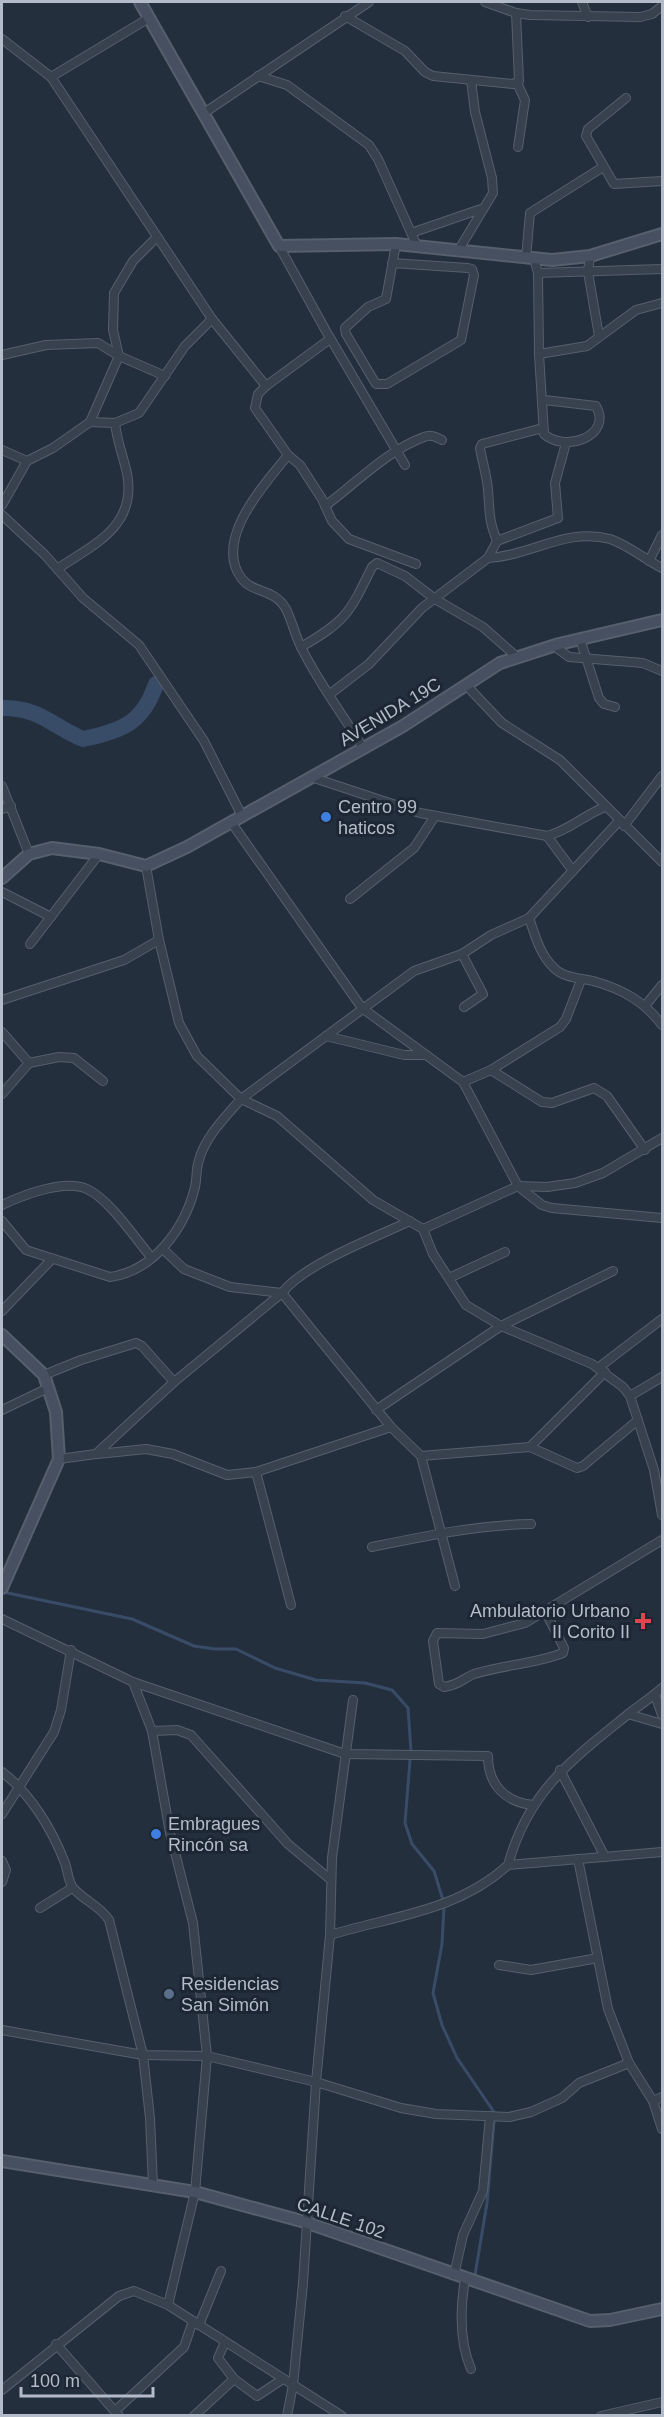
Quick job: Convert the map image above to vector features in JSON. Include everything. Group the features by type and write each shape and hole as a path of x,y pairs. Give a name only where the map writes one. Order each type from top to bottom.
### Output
{"street":[{"path":"140,2 330,339 405,465"},
{"path":"204,113 369,2"},
{"path":"485,2 516,13 588,16 646,17 663,6"},
{"path":"582,2 588,16"},
{"path":"516,13 519,81 517,83 525,100 518,147"},
{"path":"345,16 405,51 425,72 433,76 517,83"},
{"path":"51,77 149,18"},
{"path":"2,39 51,77 212,320 266,386"},
{"path":"258,76 287,85 369,145 378,159 417,246"},
{"path":"458,251 481,209 493,193 492,178 475,112 471,80"},
{"path":"626,98 586,132 603,167 618,186 663,181"},
{"path":"544,400 596,406 599,424 584,440 566,443 548,437 543,429 544,400 539,354 538,273 530,258 530,213 603,167"},
{"path":"411,233 481,209"},
{"path":"279,246 396,244 552,260 590,256 663,234"},
{"path":"2,505 27,461 53,448 90,422 119,356 113,330 114,292 133,261 158,237"},
{"path":"392,263 468,268 472,269 474,275 461,340 387,384 381,385 376,384 345,328 368,307 386,298 392,263 396,244"},
{"path":"590,256 588,272 599,336"},
{"path":"538,273 663,269"},
{"path":"539,354 586,346 636,310 663,303"},
{"path":"90,422 115,423 139,413 186,346 212,320"},
{"path":"330,339 266,386 258,394 255,408 288,455 300,465 332,522 354,542 375,546 416,564"},
{"path":"2,355 46,345 98,344 165,376"},
{"path":"57,569 104,538 122,519 129,492 115,423"},
{"path":"330,694 369,664 422,608 488,558 496,541 487,506 489,490 480,448 482,444 543,429"},
{"path":"325,506 398,451 432,435 442,440"},
{"path":"496,541 558,518 555,483 566,443"},
{"path":"2,450 27,461"},
{"path":"288,455 253,498 240,521 235,558 243,580 253,587 269,591 284,606 300,647 363,748"},
{"path":"2,515 83,598 139,645 204,741 242,816"},
{"path":"488,558 501,557 564,538 591,535 612,540 663,568"},
{"path":"649,561 663,535"},
{"path":"300,647 334,627 346,617 372,567 377,563 405,576 435,598 483,627 518,658"},
{"name":"AVENIDA 19C","path":"146,866 231,822 363,748 500,663 580,639 663,620"},
{"path":"580,639 599,698 604,704 615,707"},
{"path":"554,646 569,657 643,663 663,671"},
{"path":"465,685 502,723 560,760 621,824 663,862"},
{"path":"2,1221 26,1250 110,1277 122,1275 164,1250 183,1219 195,1188 199,1158 220,1123 242,1099 414,971 462,954 491,935 529,918 621,824 663,776"},
{"path":"311,777 435,816 547,836 560,833 585,815 605,807"},
{"path":"2,786 29,854"},
{"path":"2,809 11,806"},
{"path":"350,899 414,848 435,816"},
{"path":"231,822 362,1008 463,1083 518,1186 542,1205 552,1208 663,1218"},
{"path":"547,836 573,871"},
{"path":"2,878 29,854 52,848 99,854 146,866 159,940 179,1023 197,1056 242,1099 277,1116 374,1200 423,1229 433,1254 466,1305 501,1326 601,1370 630,1396 654,1470 663,1515"},
{"path":"30,944 99,854"},
{"path":"2,892 51,917"},
{"path":"529,918 542,952 554,968 581,980 620,989 645,1006 663,1025"},
{"path":"2,1000 124,960 159,940"},
{"path":"462,954 483,994 464,1007"},
{"path":"463,1083 491,1070 560,1027 567,1019 581,980"},
{"path":"645,1006 663,985"},
{"path":"2,1032 29,1063"},
{"path":"326,1036 404,1055 426,1055"},
{"path":"2,1094 29,1063 58,1057 74,1058 103,1081"},
{"path":"491,1070 543,1102 552,1104 594,1088 607,1096 645,1150"},
{"path":"423,1229 518,1186 547,1187 575,1182 603,1173 663,1138"},
{"path":"2,1205 39,1189 86,1188 102,1200 151,1257"},
{"path":"96,1454 174,1382 282,1293 289,1283 343,1252 410,1221"},
{"path":"164,1250 184,1269 230,1287 282,1293 390,1427 421,1456 455,1586"},
{"path":"448,1278 505,1252"},
{"path":"2,1311 52,1259"},
{"path":"376,1410 501,1326 613,1271"},
{"path":"530,1447 601,1370 663,1319"},
{"path":"2,1335 44,1376 56,1412 60,1459 2,1587"},
{"path":"44,1376 81,1360 136,1343 142,1346 174,1382"},
{"path":"630,1396 663,1377"},
{"path":"2,1410 48,1388"},
{"path":"421,1456 530,1447 577,1468 583,1466 638,1420"},
{"path":"60,1459 146,1449 173,1454 227,1474 256,1472 390,1427"},
{"path":"256,1472 291,1605"},
{"path":"372,1547 441,1532 490,1525 531,1524"},
{"path":"545,1611 564,1648 563,1653 534,1663 472,1675 458,1686 444,1688 439,1684 433,1641 437,1633 473,1635 503,1631 545,1611 663,1540"},
{"path":"2,1619 71,1650 133,1682 345,1754 488,1756 491,1778 502,1792 517,1804 534,1804"},
{"path":"2,1814 18,1784 54,1732 61,1710 71,1650"},
{"path":"133,1682 152,1731 170,1833 193,1923 207,2056 195,2192 168,2305"},
{"path":"330,1935 417,1914 461,1898 491,1881 508,1865 516,1839 534,1804 560,1770 663,1688"},
{"path":"655,1695 663,1715"},
{"path":"287,2415 293,2385 316,2082 330,1935 331,1880 353,1700"},
{"path":"628,1714 663,1724"},
{"path":"152,1731 177,1730 190,1735 288,1844 331,1880"},
{"path":"560,1770 604,1857"},
{"path":"2,1772 18,1784 50,1829 65,1863 72,1888 103,1911 109,1920 143,2055 150,2118 153,2185"},
{"path":"508,1865 663,1852"},
{"path":"578,1859 608,2009 629,2063 653,2101 663,2129"},
{"path":"2,1862 6,1870 2,1882"},
{"path":"40,1908 72,1888"},
{"path":"499,1965 531,1970 598,1958"},
{"path":"2,2030 143,2055 207,2056 316,2082 401,2108 436,2114 509,2117 531,2112 562,2098 579,2083 629,2063"},
{"path":"653,2101 663,2097"},
{"path":"471,2369 465,2355 462,2338 459,2277 463,2235 483,2191 490,2115"},
{"name":"CALLE 102","path":"2,2161 195,2192 305,2222 590,2321 610,2320 663,2309"},
{"path":"56,2344 117,2413 184,2348 221,2271"},
{"path":"2,2390 56,2344 126,2291 134,2291 168,2305 342,2415"},
{"path":"225,2342 218,2358 234,2379 257,2396 283,2379"},
{"path":"194,2415 234,2379"},
{"path":"601,2415 663,2402"}],"waterway":[{"path":"2,708 36,714 83,739 109,733 129,723 145,708 156,684"},
{"path":"3,1592 132,1619 194,1646 236,1649 275,1668 316,1680 365,1683 392,1690 408,1708 411,1751"},
{"path":"410,1760 405,1823 412,1844 434,1871 443,1900"},
{"path":"444,1907 442,1944 433,1993 442,2025 457,2058 494,2112"},
{"path":"475,2275 487,2203 494,2122"}],"place":[{"name":"Centro 99 haticos","path":"326,817"},
{"name":"Ambulatorio Urbano II Corito II","path":"643,1621"},
{"name":"Embragues Rincón sa","path":"156,1834"},
{"name":"Residencias San Simón","path":"169,1994"}]}
